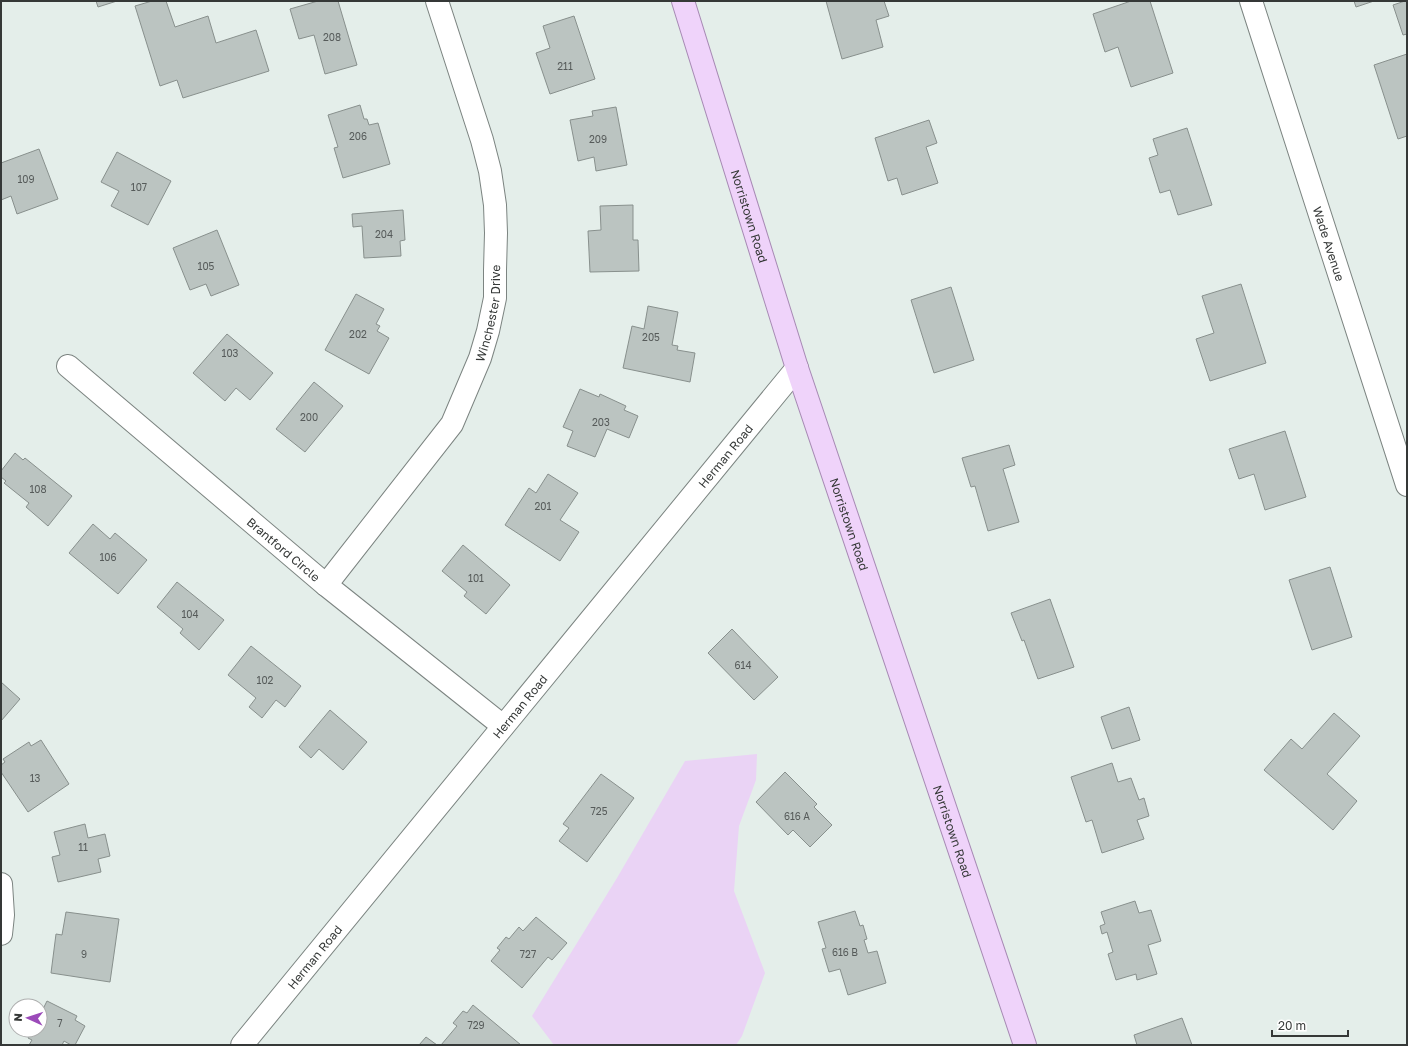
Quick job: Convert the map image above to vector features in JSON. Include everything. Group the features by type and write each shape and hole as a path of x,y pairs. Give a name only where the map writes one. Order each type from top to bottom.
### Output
{"main road":[{"name":"Norristown Road","path":"683,1 797,368 1025,1045"}],"street":[{"name":"Winchester Drive","path":"326,585 452,424 480,358 495,298 495,205 490,171 482,140 437,1"},
{"name":"Wade Avenue","path":"1251,1 1407,485"},
{"name":"Brantford Circle","path":"68,366 326,585 503,726"},
{"name":"Herman Road","path":"242,1045 797,368"},
{"path":"1,884 3,915 1,934"}],"shaded area":[{"path":"757,754 756,780 739,826 734,891 765,973 742,1036 736,1045 554,1045 532,1016 617,878 685,761"}],"building":[{"path":"96,1 117,1 98,7"},
{"path":"152,1 166,1 175,27 208,16 216,43 256,30 269,71 183,98 177,80 160,86 135,6"},
{"path":"318,1 338,1 357,65 325,74 314,35 299,39 290,9"},
{"path":"826,1 884,1 889,16 876,20 883,47 842,59"},
{"path":"1131,1 1150,1 1173,73 1131,87 1118,47 1105,52 1093,14"},
{"path":"1354,1 1374,1 1356,7"},
{"path":"1407,1 1407,34 1403,35 1393,5"},
{"path":"574,16 595,79 550,94 536,53 550,48 543,26"},
{"path":"1407,54 1407,136 1398,139 1374,65"},
{"path":"360,105 364,119 367,119 369,125 378,123 390,164 343,178 334,148 338,147 328,115"},
{"path":"616,107 627,165 596,171 594,157 578,161 570,120 593,116 592,111"},
{"path":"929,120 937,143 926,147 938,183 902,195 897,178 888,181 875,138"},
{"path":"1187,128 1212,205 1178,215 1170,190 1160,193 1149,158 1158,155 1153,139"},
{"path":"39,149 58,199 17,214 11,196 1,200 1,163"},
{"path":"117,152 171,181 148,225 111,206 119,191 101,182"},
{"path":"633,205 633,240 638,240 639,271 590,272 588,231 601,230 600,206"},
{"path":"403,210 405,240 400,241 401,256 364,258 362,226 353,227 352,214"},
{"path":"217,230 239,285 211,296 206,284 190,290 173,248"},
{"path":"1241,284 1266,363 1210,381 1196,339 1214,333 1202,296"},
{"path":"951,287 974,360 934,373 911,300"},
{"path":"356,294 384,309 376,324 380,326 377,331 389,338 369,374 325,350"},
{"path":"648,306 678,312 672,345 678,346 677,350 695,353 690,382 623,368 632,326 644,329"},
{"path":"227,334 273,373 250,400 236,388 225,401 193,373"},
{"path":"314,382 343,406 305,452 276,429"},
{"path":"580,389 599,397 600,394 626,406 624,410 638,416 629,438 607,429 595,457 567,446 573,431 563,427"},
{"path":"1285,431 1306,497 1265,510 1254,474 1239,479 1229,449"},
{"path":"1009,445 1015,465 1003,469 1019,522 988,531 975,486 971,487 962,458"},
{"path":"15,453 23,460 25,458 72,496 48,526 26,507 29,503 4,483 6,481 1,477 1,471"},
{"path":"548,474 578,493 560,520 579,532 560,561 505,525 529,488 536,493"},
{"path":"93,524 110,539 115,533 147,560 118,594 69,553"},
{"path":"463,545 510,585 486,614 464,596 467,592 442,571"},
{"path":"1330,567 1352,637 1312,650 1289,580"},
{"path":"177,582 224,620 199,650 180,633 183,629 157,607"},
{"path":"1050,599 1074,667 1038,679 1024,640 1022,641 1011,613"},
{"path":"732,629 778,677 754,700 708,653"},
{"path":"251,646 301,686 285,707 276,700 262,718 249,707 256,698 228,675"},
{"path":"1,682 20,699 1,721"},
{"path":"1129,707 1140,740 1112,749 1101,717"},
{"path":"330,710 367,742 343,770 319,749 311,758 299,747"},
{"path":"1334,713 1360,736 1327,774 1357,801 1333,830 1264,770 1291,739 1302,749"},
{"path":"41,740 69,784 28,812 1,772 1,765 5,762 3,759 29,742 31,746"},
{"path":"1112,763 1118,782 1131,778 1139,800 1144,798 1149,816 1137,820 1144,839 1102,853 1092,820 1086,822 1071,777"},
{"path":"785,772 817,804 814,807 832,825 810,847 793,830 788,835 756,802"},
{"path":"601,774 634,798 587,862 559,841 569,828 563,824"},
{"path":"85,824 88,838 105,834 110,856 98,859 101,872 58,882 52,857 60,855 54,832"},
{"path":"1135,901 1139,913 1151,910 1161,941 1148,945 1157,974 1137,980 1136,974 1116,980 1108,954 1113,952 1107,932 1102,934 1100,926 1105,924 1101,912"},
{"path":"855,911 860,926 863,925 867,939 864,940 868,953 877,951 886,983 848,995 840,969 829,972 822,949 826,948 818,922"},
{"path":"66,912 119,919 110,982 51,973 56,934 62,935"},
{"path":"536,917 567,943 552,960 548,957 522,988 491,961 500,950 497,948 506,937 509,939 519,927 523,931"},
{"path":"48,1002 77,1016 75,1020 85,1026 75,1045 71,1045 64,1041 62,1045 29,1045 32,1040 28,1038 48,1038"},
{"path":"473,1005 521,1045 441,1045 457,1026 453,1023 463,1011 467,1013"},
{"path":"1182,1018 1192,1045 1137,1045 1134,1035"},
{"path":"426,1037 437,1045 419,1045"}]}
